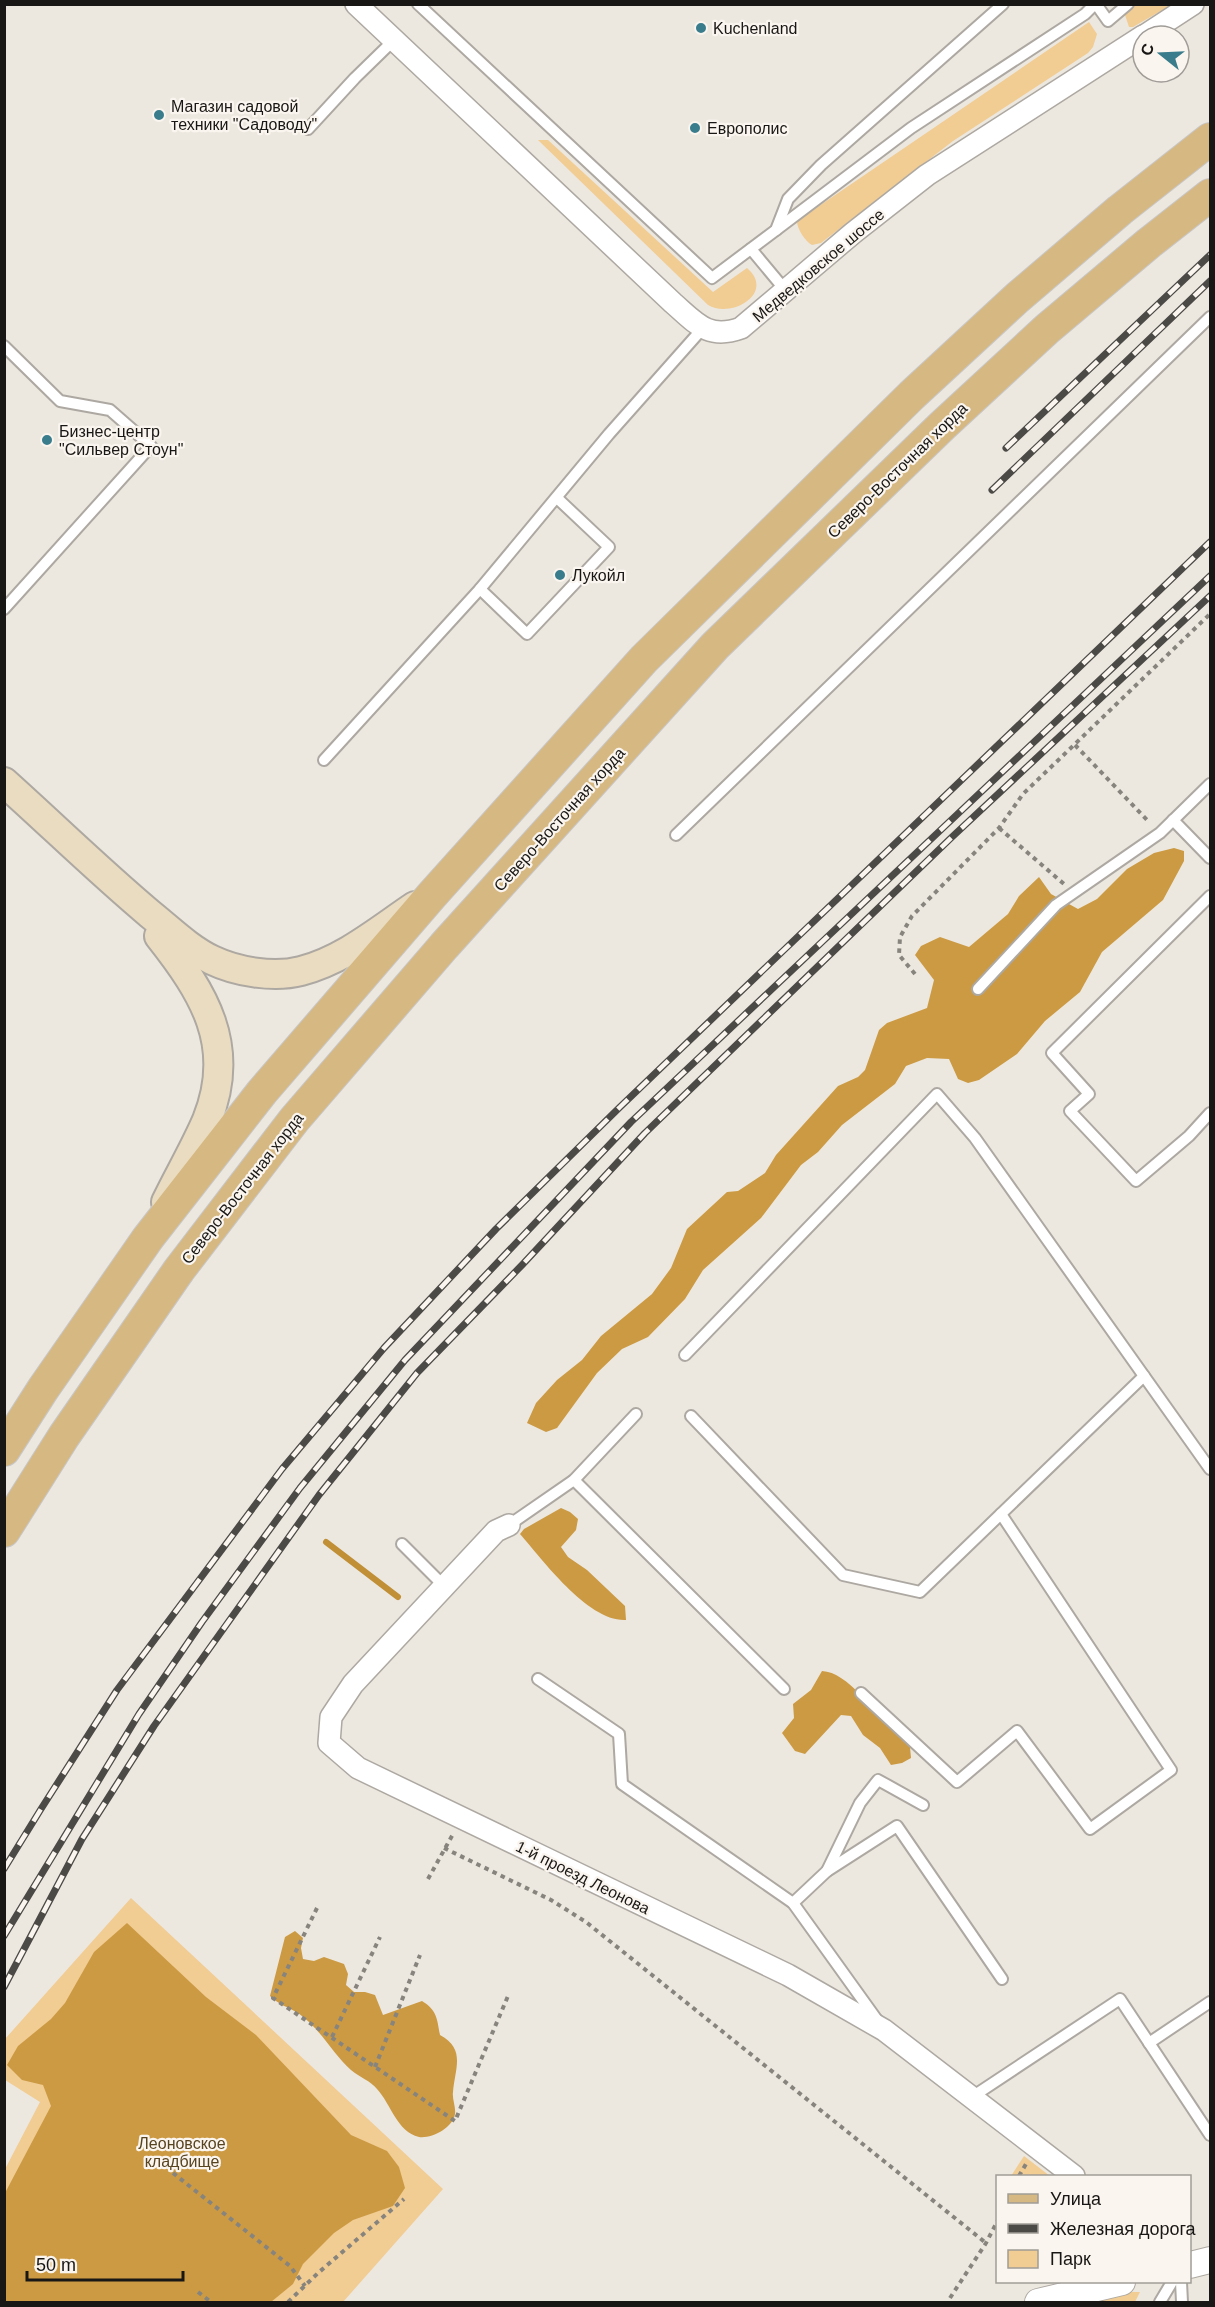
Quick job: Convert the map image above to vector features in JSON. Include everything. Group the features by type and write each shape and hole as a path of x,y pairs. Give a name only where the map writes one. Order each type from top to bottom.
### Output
{"main road":[{"path":"1120,210 1210,119"},
{"path":"4,1450 43,1389 148,1238 262,1092 432,895 644,659 912,395 1017,298 1120,210 1210,139"},
{"name":"Северо-Восточная хорда","path":"4,1531 64,1436 179,1270 294,1120 444,946 715,646 942,426 1047,329 1210,195"},
{"path":"4,782 129,896 188,946 213,961 242,970 271,973 299,972 334,960 432,895"},
{"path":"129,896 194,983 210,1014 218,1045 217,1078 207,1118 148,1238"},
{"path":"4,1539 24,1499"}],"street":[{"path":"356,4 664,295 703,328"},
{"name":"Медведковское шоссе","path":"1162,24 1193,4"},
{"name":"Медведковское шоссе","path":"703,328 715,333 728,333 741,328 853,233 927,175 1131,44"},
{"name":"1-й проезд Леонова","path":"509,1525 496,1531 353,1684 331,1717 329,1743 358,1768 788,1975 884,2030 1073,2175"},
{"path":"1191,2265 1210,2260"},
{"path":"1038,2302 1118,2283"}],"lane":[{"path":"418,4 712,278 911,128 1085,14 1096,4 1108,21 1128,4"},
{"path":"776,230 788,199 821,165 1003,4"},
{"path":"308,129 354,78 393,40"},
{"path":"751,249 786,291"},
{"path":"676,835 1210,318"},
{"path":"324,760 480,589 609,434 703,328"},
{"path":"4,346 60,401 110,410 152,446 4,609"},
{"path":"480,589 527,634 609,547 557,498"},
{"path":"978,989 1056,905 1160,833 1210,784"},
{"path":"1173,820 1210,858"},
{"path":"1210,896 1052,1053 1089,1094 1070,1111 1136,1181 1189,1137 1210,1113"},
{"path":"685,1354 937,1094 975,1138 1210,1469"},
{"path":"691,1416 843,1575 920,1592 1144,1376"},
{"path":"509,1525 574,1480 636,1414"},
{"path":"574,1480 784,1689"},
{"path":"861,1693 957,1782 1017,1731 1090,1829 1171,1770 1000,1514"},
{"path":"402,1544 444,1585"},
{"path":"538,1679 619,1734 622,1784 793,1904 884,2030"},
{"path":"827,1871 860,1803 878,1780 923,1805"},
{"path":"793,1904 827,1871 897,1826 1002,1979"},
{"path":"972,2097 1120,1999 1210,2135"},
{"path":"1149,2043 1210,2002"},
{"path":"1160,2302 1171,2283"},
{"path":"1181,2283 1182,2302"}],"path":[{"path":"915,974 899,955 900,937 912,916 999,828 1023,794 1210,614"},
{"path":"1074,745 1160,833"},
{"path":"999,828 1074,893"},
{"path":"428,1879 463,1818"},
{"path":"444,1848 551,1900 586,1922 986,2243"},
{"path":"317,1908 273,1998 455,2121 508,1996"},
{"path":"332,2037 380,1937"},
{"path":"375,2067 420,1955"},
{"path":"173,2173 290,2266 305,2286"},
{"path":"288,2302 404,2199"},
{"path":"951,2298 996,2224"},
{"path":"198,2292 211,2302"}],"green space":[{"path":"1135,5 1171,5 1138,24 1131,24 1131,27 1125,15"},
{"path":"1089,22 1097,34 1093,47 1088,53 953,141 821,243 812,245 804,238 797,221"},
{"path":"538,140 548,140 713,292 747,268 755,277 756,286 753,294 747,301 728,309 708,305"},
{"path":"1174,848 1184,851 1184,861 1163,900 1102,952 1080,992 1045,1021 1017,1054 979,1080 968,1083 958,1079 949,1059 927,1058 906,1066 895,1084 842,1125 818,1152 801,1165 761,1218 703,1270 685,1299 648,1337 622,1349 597,1373 557,1428 546,1432 527,1423 536,1403 557,1380 582,1360 601,1336 652,1294 671,1268 687,1229 727,1192 738,1191 765,1173 776,1155 838,1086 858,1077 865,1070 879,1030 887,1023 927,1008 934,980 915,955 921,946 940,937 969,947 1008,914 1019,896 1039,877 1051,894 1078,909 1097,899 1127,869 1154,853"},
{"path":"561,1508 578,1519 576,1530 561,1547 568,1557 587,1570 625,1606 626,1620 611,1618 582,1601 567,1588 520,1534 524,1529"},
{"path":"822,1671 832,1673 851,1685 910,1747 911,1758 891,1765 880,1748 863,1735 851,1716 841,1715 805,1754 795,1751 782,1733 794,1718 793,1704 811,1690"},
{"name":"Леоновское кладбище","path":"131,1898 443,2189 343,2302 5,2302 4,2171 40,2102 5,2080 5,2039"},
{"name":"Леоновское кладбище","path":"127,1923 206,1997 256,2035 351,2135 387,2151 399,2167 405,2188 393,2206 353,2220 334,2233 303,2264 293,2284 271,2302 5,2302 5,2193 51,2106 43,2085 22,2080 7,2065 18,2046 51,2019 65,2003 94,1952"},
{"path":"295,1931 303,1938 301,1948 303,1959 314,1961 324,1957 344,1964 348,1974 346,1985 354,1992 375,1995 383,2015 422,2001 431,2008 437,2020 440,2035 453,2046 457,2060 453,2095 455,2114 446,2128 424,2137 405,2130 374,2086 351,2070 306,2019 270,1996 285,1937"},
{"path":"1024,2156 1049,2175 1012,2175"},
{"path":"1122,2292 1140,2292 1135,2302 1082,2302"}],"waterway":[{"path":"326,1542 398,1597"}],"railway":[{"path":"1006,448 1210,255"},
{"path":"992,490 1210,281"},
{"path":"4,1869 117,1690 282,1469 384,1348 496,1229 620,1107 1210,542"},
{"path":"4,1936 139,1714 202,1622 300,1488 405,1360 631,1122 1210,576"},
{"path":"4,1987 82,1839 154,1726 319,1495 417,1373 645,1133 952,837 1210,596"}],"place":[{"name":"Kuchenland","path":"701,28"},
{"name":"Магазин садовой техники \"Садоводу\"","path":"159,115"},
{"name":"Европолис","path":"695,128"},
{"name":"Бизнес-центр \"Сильвер Стоун\"","path":"47,440"},
{"name":"Лукойл","path":"560,575"}]}
